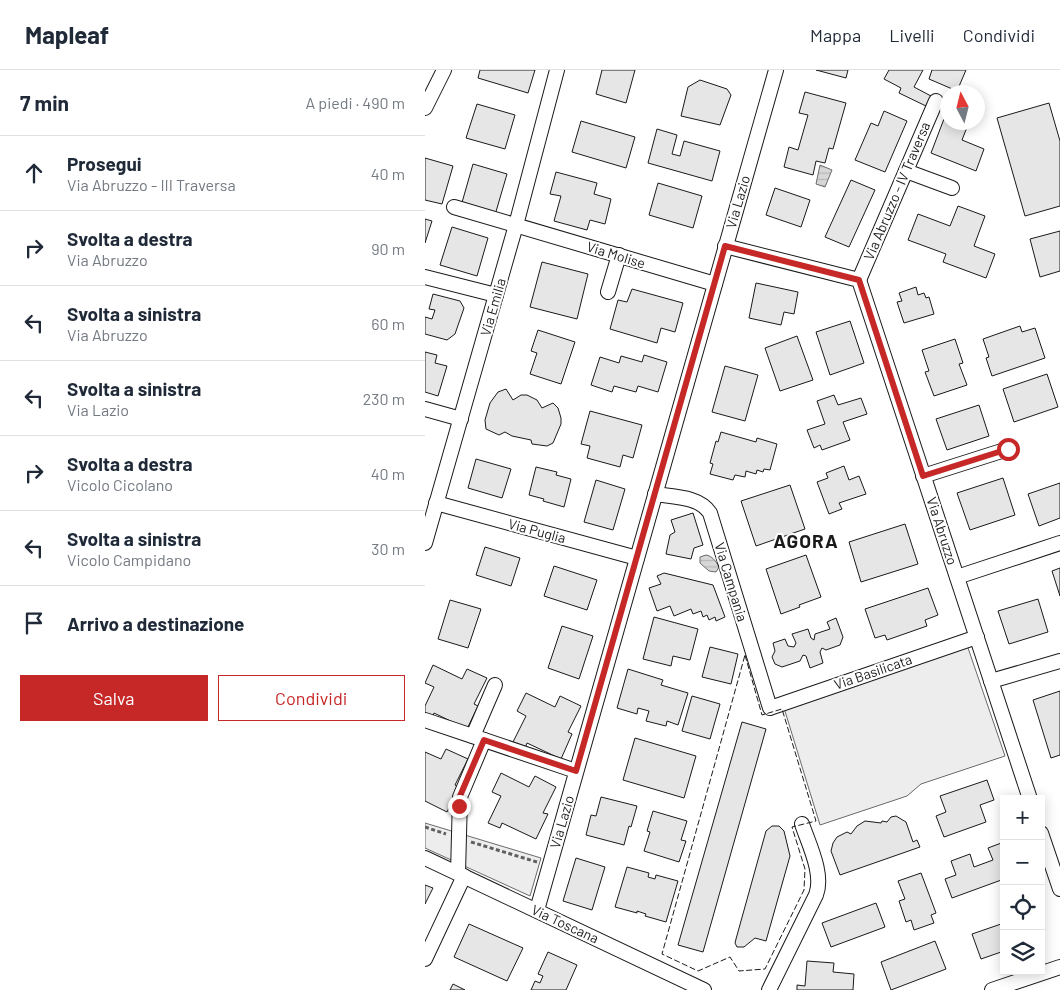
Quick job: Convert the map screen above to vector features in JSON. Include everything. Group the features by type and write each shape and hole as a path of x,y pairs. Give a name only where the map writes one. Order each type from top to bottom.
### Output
{"street":[{"path":"425,108 444,70"},
{"name":"Via Emilia","path":"425,543 517,225 557,70"},
{"name":"Via Lazio","path":"537,910 775,70"},
{"name":"Via Abruzzo - IV Traversa","path":"859,280 936,101"},
{"path":"906,171 952,188"},
{"name":"Via Molise","path":"454,207 715,284"},
{"path":"725,246 859,280"},
{"path":"608,292 619,256"},
{"path":"425,277 496,295"},
{"name":"Via Abruzzo","path":"859,280 1029,795"},
{"path":"425,409 461,419"},
{"path":"923,476 1008,449"},
{"name":"Via Campania","path":"655,494 693,500 710,513 770,708"},
{"name":"Via Puglia","path":"436,503 637,558"},
{"path":"957,577 1060,543"},
{"name":"Via Basilicata","path":"770,708 977,637"},
{"path":"991,682 1060,661"},
{"path":"425,959 461,875 459,838 460,796 495,685"},
{"path":"425,720 576,771"},
{"path":"769,990 816,895 819,884 818,873 802,824"},
{"path":"1043,840 1060,889"},
{"name":"Via Toscana","path":"425,858 704,990"},
{"path":"992,990 1007,988 1060,968"}],"path":[{"path":"425,828 549,866"}],"shaded area":[{"path":"820,165 832,170 825,187 816,184"},
{"path":"706,555 712,558 718,565 719,567 716,572 709,571 700,563 700,557"},
{"path":"967,645 1005,756 921,784 907,796 820,825 784,708"},
{"path":"425,823 541,858 530,896 425,848"}],"building":[{"path":"480,70 535,70 528,93 478,78"},
{"path":"602,70 635,70 626,103 596,94"},
{"path":"816,70 848,70 846,78"},
{"path":"889,70 923,70 914,87 931,96 926,106 899,93 901,88 884,79"},
{"path":"932,70 966,70 960,85 943,85 929,79"},
{"path":"700,80 727,89 731,95 720,125 681,116 688,87"},
{"path":"805,92 846,103 833,149 829,148 825,163 816,161 813,175 784,167 789,147 798,150 808,115 799,113"},
{"path":"1049,103 1060,141 1060,206 1025,216 997,118"},
{"path":"477,104 515,115 505,149 466,138"},
{"path":"884,111 907,121 885,172 855,160 871,123 878,126"},
{"path":"581,121 635,137 626,168 572,152"},
{"path":"657,129 677,135 672,154 680,156 684,141 720,151 712,181 648,163"},
{"path":"940,129 966,130 962,140 984,149 976,171 931,153"},
{"path":"425,158 453,166 442,204 425,200"},
{"path":"473,164 507,174 495,215 461,206"},
{"path":"556,172 597,183 594,194 611,199 605,224 590,220 587,230 554,221 561,196 550,194"},
{"path":"851,180 875,190 849,247 825,237"},
{"path":"658,183 702,196 693,228 649,215"},
{"path":"775,188 810,200 801,227 766,215"},
{"path":"958,206 985,216 974,246 995,254 986,278 943,262 946,254 908,240 918,214 950,226"},
{"path":"425,219 432,221 425,243"},
{"path":"452,227 488,238 477,276 440,265"},
{"path":"1060,231 1060,271 1040,277 1030,239"},
{"path":"542,262 588,274 577,319 530,307"},
{"path":"756,283 798,292 794,314 784,312 781,325 749,318"},
{"path":"916,287 918,295 924,293 926,298 929,297 934,314 904,323 897,302 902,301 899,293"},
{"path":"632,289 683,303 675,332 661,328 657,343 610,329 618,300 627,302"},
{"path":"433,294 460,301 464,308 455,334 447,340 425,334 425,317 432,319 435,310 429,309"},
{"path":"850,321 864,363 830,375 816,332"},
{"path":"1020,326 1022,332 1035,328 1045,358 992,376 986,358 989,357 983,339"},
{"path":"538,330 575,342 561,384 530,374 537,353 531,351"},
{"path":"797,336 813,380 780,391 765,348"},
{"path":"955,339 963,363 959,364 967,385 934,396 925,372 929,371 922,350"},
{"path":"425,352 437,355 435,363 447,366 438,396 425,392"},
{"path":"644,355 667,362 658,392 638,386 636,392 614,386 612,392 591,385 600,357 619,363 621,356 642,362"},
{"path":"725,366 758,375 745,421 712,412"},
{"path":"1047,374 1058,407 1014,422 1003,389"},
{"path":"506,389 513,400 521,395 527,395 537,400 542,408 553,403 558,408 561,424 553,443 547,446 532,444 531,440 512,436 505,432 499,435 486,429 485,420 490,403 498,392"},
{"path":"834,395 838,405 861,398 867,414 843,422 850,440 822,450 820,445 814,448 807,430 825,424 817,401"},
{"path":"979,405 989,436 947,450 936,419"},
{"path":"590,411 642,425 633,458 623,455 620,467 587,458 590,446 581,444"},
{"path":"721,432 756,442 757,438 777,444 770,470 764,469 763,472 757,470 756,474 746,471 745,477 735,475 733,480 710,474 713,464 710,463 716,441 718,442"},
{"path":"476,459 511,469 502,498 468,488"},
{"path":"844,466 849,480 859,476 866,494 839,503 842,509 829,514 817,482 828,478 826,473"},
{"path":"536,467 557,472 556,475 571,479 564,507 529,495"},
{"path":"1003,478 1015,515 970,530 957,493"},
{"path":"596,480 625,489 613,530 584,522"},
{"path":"1060,483 1060,518 1039,526 1028,494"},
{"path":"790,485 805,529 756,546 741,501"},
{"path":"693,513 703,545 694,548 691,559 666,554 670,535 675,532 671,520"},
{"path":"905,524 918,564 861,582 849,542"},
{"path":"485,547 520,558 511,586 476,575"},
{"path":"806,555 821,597 781,614 766,569"},
{"path":"554,566 597,580 587,610 544,596"},
{"path":"1060,568 1060,596 1052,571"},
{"path":"664,573 713,585 725,617 716,621 715,617 709,620 707,615 703,617 701,611 693,614 691,609 674,616 670,606 657,611 649,588 661,584 657,576"},
{"path":"928,588 938,615 925,620 927,626 887,640 885,635 875,638 865,609"},
{"path":"1038,599 1048,632 1009,644 998,611"},
{"path":"450,600 481,609 468,648 438,639"},
{"path":"654,617 698,629 690,660 673,656 671,666 643,659"},
{"path":"836,618 843,637 840,645 826,650 822,648 820,652 823,663 810,668 806,656 803,655 800,661 782,667 775,664 772,657 775,651 773,643 785,639 788,646 794,647 796,643 792,634 808,629 811,638 814,640 815,634 830,629 827,622"},
{"path":"562,626 593,636 579,679 548,668"},
{"path":"710,647 738,654 731,684 702,677"},
{"path":"433,665 462,679 467,669 487,678 474,704 478,706 467,729 434,713 432,718 425,715 425,706 434,687 425,683"},
{"path":"628,669 663,680 661,685 688,693 678,725 667,721 666,726 646,721 649,711 638,708 637,714 617,708"},
{"path":"1060,691 1060,755 1051,758 1033,700"},
{"path":"526,693 555,707 560,696 581,706 568,732 572,734 561,759 527,743 525,748 513,742 526,716 517,711"},
{"path":"692,696 720,704 710,739 682,731"},
{"path":"742,722 766,729 703,952 678,945"},
{"path":"635,738 696,756 684,798 623,780"},
{"path":"446,749 468,759 455,785 459,787 447,812 425,801 425,752 441,759"},
{"path":"501,773 529,787 535,776 556,787 543,813 548,814 536,839 502,823 500,828 488,823 501,796 492,792"},
{"path":"987,780 994,800 980,805 986,822 944,837 936,816 946,812 940,796"},
{"path":"601,797 637,806 624,845 586,835 591,815 596,816"},
{"path":"653,811 687,821 681,840 686,841 679,862 644,851 650,832 647,831"},
{"path":"896,816 906,822 913,842 917,840 920,847 840,875 831,851 837,837 847,832 851,834 857,826 865,821 881,823 882,821 887,822 891,817"},
{"path":"772,826 779,826 784,831 790,856 766,941 755,938 744,947 737,947 735,943 766,831"},
{"path":"1000,844 1000,880 952,898 945,879 956,875 951,861 970,854 974,867 993,860 988,848"},
{"path":"576,858 605,867 592,910 563,901"},
{"path":"627,867 649,873 648,877 655,879 656,875 678,881 666,922 645,916 646,914 637,911 637,913 615,907"},
{"path":"921,873 936,913 931,915 934,923 914,930 911,920 906,922 899,901 905,899 898,881"},
{"path":"425,885 433,888 425,904"},
{"path":"876,903 885,927 831,947 822,923"},
{"path":"469,924 523,948 507,981 454,957"},
{"path":"1000,924 1000,952 981,959 972,934"},
{"path":"935,941 946,969 891,990 881,962"},
{"path":"548,952 577,965 566,990 531,990 535,981 540,983 543,976 538,974"},
{"path":"807,961 834,963 833,972 854,974 853,990 797,990 797,985 805,986"},
{"path":"453,984 465,990 450,990"}],"fence":[{"path":"745,655 762,715 782,709 816,821 792,827 805,869 804,890 765,969 739,971 730,957 698,971 662,954 745,655"}],"district":[{"name":"AGORA","path":"806,541"}],"route":[{"path":"459,806 460,796 484,740 576,771 725,246 859,280 923,476 1008,449"}]}
